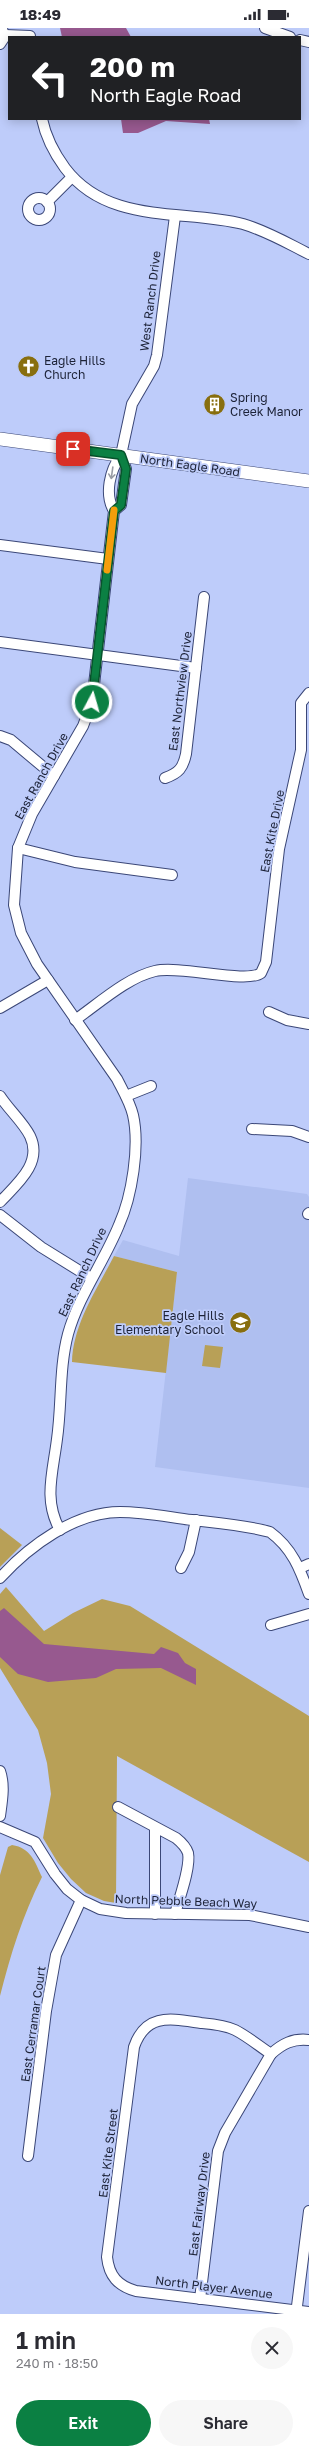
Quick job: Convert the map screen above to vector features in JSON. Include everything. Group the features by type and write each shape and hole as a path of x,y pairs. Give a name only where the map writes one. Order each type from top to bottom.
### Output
{"main road":[{"name":"North Eagle Road","path":"0,439 309,481"}],"street":[{"path":"265,28 287,36"},
{"path":"0,44 4,31 31,34"},
{"path":"42,120 44,130 55,156 72,177 90,193 113,204 133,210 241,224 274,236 309,254"},
{"path":"47,202 72,177"},
{"name":"West Ranch Drive","path":"121,455 132,404 154,366 157,355 175,216"},
{"name":"East Ranch Drive","path":"60,1530 52,1516 49,1500 58,1432 62,1363 68,1334 91,1278 119,1225 129,1192 136,1133 126,1096 48,980 21,933 14,905 18,848 32,814 84,726 92,702 114,511 121,505 126,469 121,455"},
{"path":"0,545 108,559"},
{"name":"East Northview Drive","path":"165,778 175,774 183,768 204,597"},
{"path":"0,642 196,668"},
{"name":"East Kite Drive","path":"75,1020 138,977 156,971 194,970 248,977 259,974 266,962 279,849 299,761 301,703 309,694"},
{"path":"0,736 11,740 54,776"},
{"path":"18,848 75,862 172,875"},
{"path":"0,1008 48,980"},
{"path":"269,1012 287,1020 309,1024"},
{"path":"126,1096 151,1086"},
{"path":"0,1096 30,1136 33,1157 30,1168 22,1180 0,1202"},
{"path":"252,1129 292,1131 309,1137"},
{"path":"0,1215 41,1247 91,1278"},
{"path":"0,1578 19,1558 60,1530 98,1515 118,1512 196,1520 270,1532 282,1540 304,1566 309,1594"},
{"path":"181,1568 189,1552 196,1520"},
{"path":"271,1625 309,1614"},
{"path":"0,1771 2,1778 0,1816"},
{"path":"118,1807 176,1838 188,1852 187,1865 176,1914"},
{"name":"North Pebble Beach Way","path":"0,1827 35,1842 55,1874 67,1889 81,1900 100,1909 114,1912 155,1914 250,1915 309,1927"},
{"path":"155,1828 155,1914"},
{"name":"East Cerramar Court","path":"28,2156 46,2011 56,1955 81,1900"},
{"name":"East Kite Street","path":"118,2283 108,2267 108,2257 134,2047 137,2037 146,2027 156,2021 170,2019 222,2026 243,2034 271,2054"},
{"path":"271,2054 282,2045 294,2040 309,2040"},
{"name":"East Fairway Drive","path":"200,2299 218,2151 271,2054"},
{"path":"297,2312 309,2211"},
{"name":"North Player Avenue","path":"118,2283 136,2291 297,2312 309,2312"}],"shaded area":[{"path":"60,28 126,28 130,36 62,36"},
{"path":"121,120 209,120 210,124 166,121 138,133 123,133"},
{"name":"Eagle Hills Elementary School","path":"188,1178 307,1194 309,1197 309,1488 155,1467 177,1272 114,1256 123,1240 179,1256"},
{"path":"114,1256 177,1272 166,1373 72,1362 73,1348 81,1320"},
{"path":"205,1345 223,1347 220,1368 202,1366"},
{"path":"0,1528 22,1545 0,1567"},
{"path":"6,1587 44,1631 73,1613 102,1599 130,1606 309,1716 309,1862 117,1756 116,1903 104,1901 86,1893 71,1879 58,1863 43,1838 51,1794 47,1763 38,1730 0,1668 0,1594"},
{"path":"4,1608 44,1644 154,1654 161,1647 178,1653 185,1663 196,1669 196,1685 161,1668 116,1669 96,1678 48,1682 18,1674 0,1657 0,1611"},
{"path":"12,1845 24,1849 32,1856 42,1877 18,1935 0,1996 0,1875 8,1847"}],"slow traffic":[{"path":"107,570 114,510"}],"place":[{"name":"Eagle Hills Church","path":"29,367"},
{"name":"Spring Creek Manor","path":"215,404"},
{"name":"Eagle Hills Elementary School","path":"240,1322"}],"route":[{"path":"73,449 121,455 126,469 121,505 114,511 92,702"}]}
